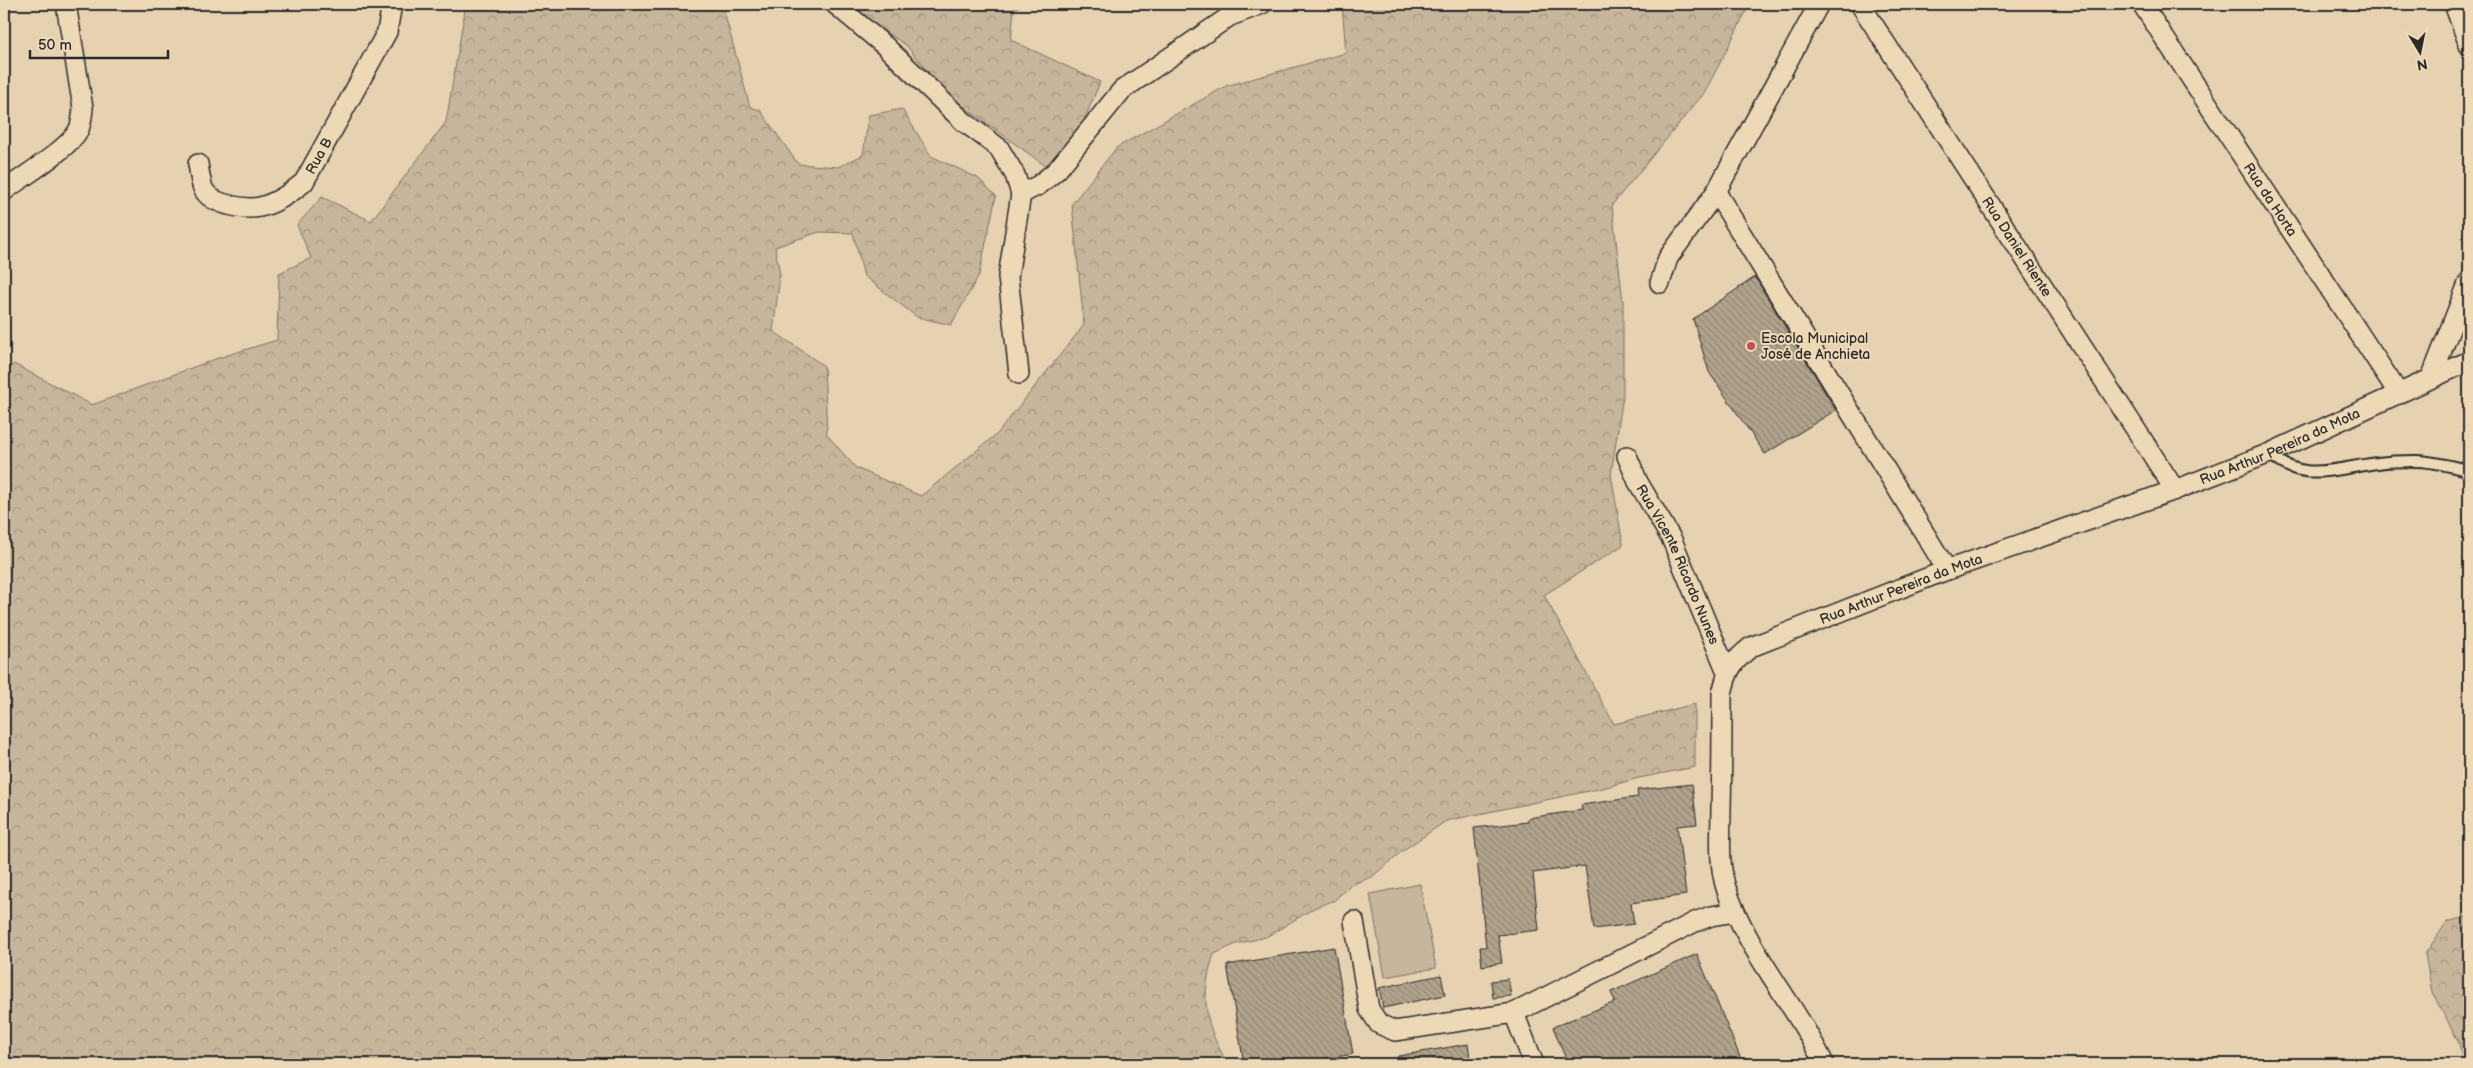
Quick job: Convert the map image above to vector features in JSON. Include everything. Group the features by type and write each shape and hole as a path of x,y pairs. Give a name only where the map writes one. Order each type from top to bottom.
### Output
{"street":[{"path":"4,191 68,143 78,132 82,122 83,108 66,4"},
{"name":"Rua B","path":"198,164 205,193 215,201 230,206 259,208 288,195 304,182 386,32 392,4"},
{"path":"835,4 885,46 963,121 999,148 1015,175 1020,194 1008,277 1019,374"},
{"path":"1020,194 1039,185 1057,170 1122,90 1230,16 1262,4"},
{"path":"1660,283 1668,258 1716,192 1819,4"},
{"name":"Rua Daniel Riente","path":"1860,4 2174,490"},
{"name":"Rua da Horta","path":"2142,4 2400,394"},
{"path":"2454,4 2469,45"},
{"path":"1716,192 1947,570"},
{"path":"2431,378 2469,281"},
{"name":"Rua Arthur Pereira da Mota","path":"1824,1064 1735,912 1726,886 1721,851 1722,694 1727,672 1738,658 1751,647 1947,570 2174,490 2270,453 2469,361"},
{"name":"Rua Vicente Ricardo Nunes","path":"1628,456 1638,482 1672,540 1727,672"},
{"path":"1354,921 1369,1009 1379,1024 1396,1031 1514,1014 1695,922 1711,916 1735,912"},
{"path":"1514,1014 1534,1064"}],"lane":[{"path":"2270,453 2279,462 2293,470 2314,473 2378,462 2419,461 2469,470"}],"green space":[{"path":"466,4 722,4 750,107 760,110 798,164 838,167 863,155 869,115 902,109 931,156 978,178 996,196 979,275 951,325 917,317 864,276 853,233 819,232 775,247 780,275 773,331 824,366 827,435 856,468 921,496 997,434 1084,325 1072,204 1116,148 1226,86 1346,53 1342,4 1750,4 1705,92 1612,205 1623,302 1623,396 1611,474 1623,545 1544,595 1614,724 1695,704 1695,767 1446,821 1402,851 1372,877 1350,885 1335,900 1316,907 1266,937 1236,944 1214,954 1207,984 1207,1010 1214,1036 1228,1064 4,1064 4,371 14,364 92,405 218,358 277,340 279,273 311,258 297,225 322,197 371,221 446,122"},
{"path":"842,4 1023,4 1014,9 1011,40 1100,82 1078,135 1047,167 945,93 906,45"},
{"path":"1420,884 1436,968 1385,977 1370,894"},
{"path":"2469,916 2469,1064 2463,1064 2459,1043 2432,992 2425,954 2447,922"}],"building":[{"name":"Escola Municipal José de Anchieta","path":"1755,277 1836,410 1765,454 1709,372 1693,319"},
{"path":"1692,784 1697,824 1677,826 1686,895 1631,903 1634,924 1594,929 1585,866 1533,873 1539,930 1498,935 1502,963 1482,966 1480,947 1486,947 1474,828 1528,822 1528,818 1582,810 1581,805 1638,797 1637,790"},
{"path":"1334,947 1353,1054 1296,1064 1244,1064 1227,965"},
{"path":"1697,954 1743,1064 1568,1064 1553,1027 1615,1002 1611,992"},
{"path":"1441,975 1445,995 1383,1008 1379,988"},
{"path":"1508,979 1511,996 1493,998 1491,981"},
{"path":"1468,1044 1471,1064 1398,1064 1398,1056"}],"place":[{"name":"Escola Municipal José de Anchieta","path":"1751,346"}]}
